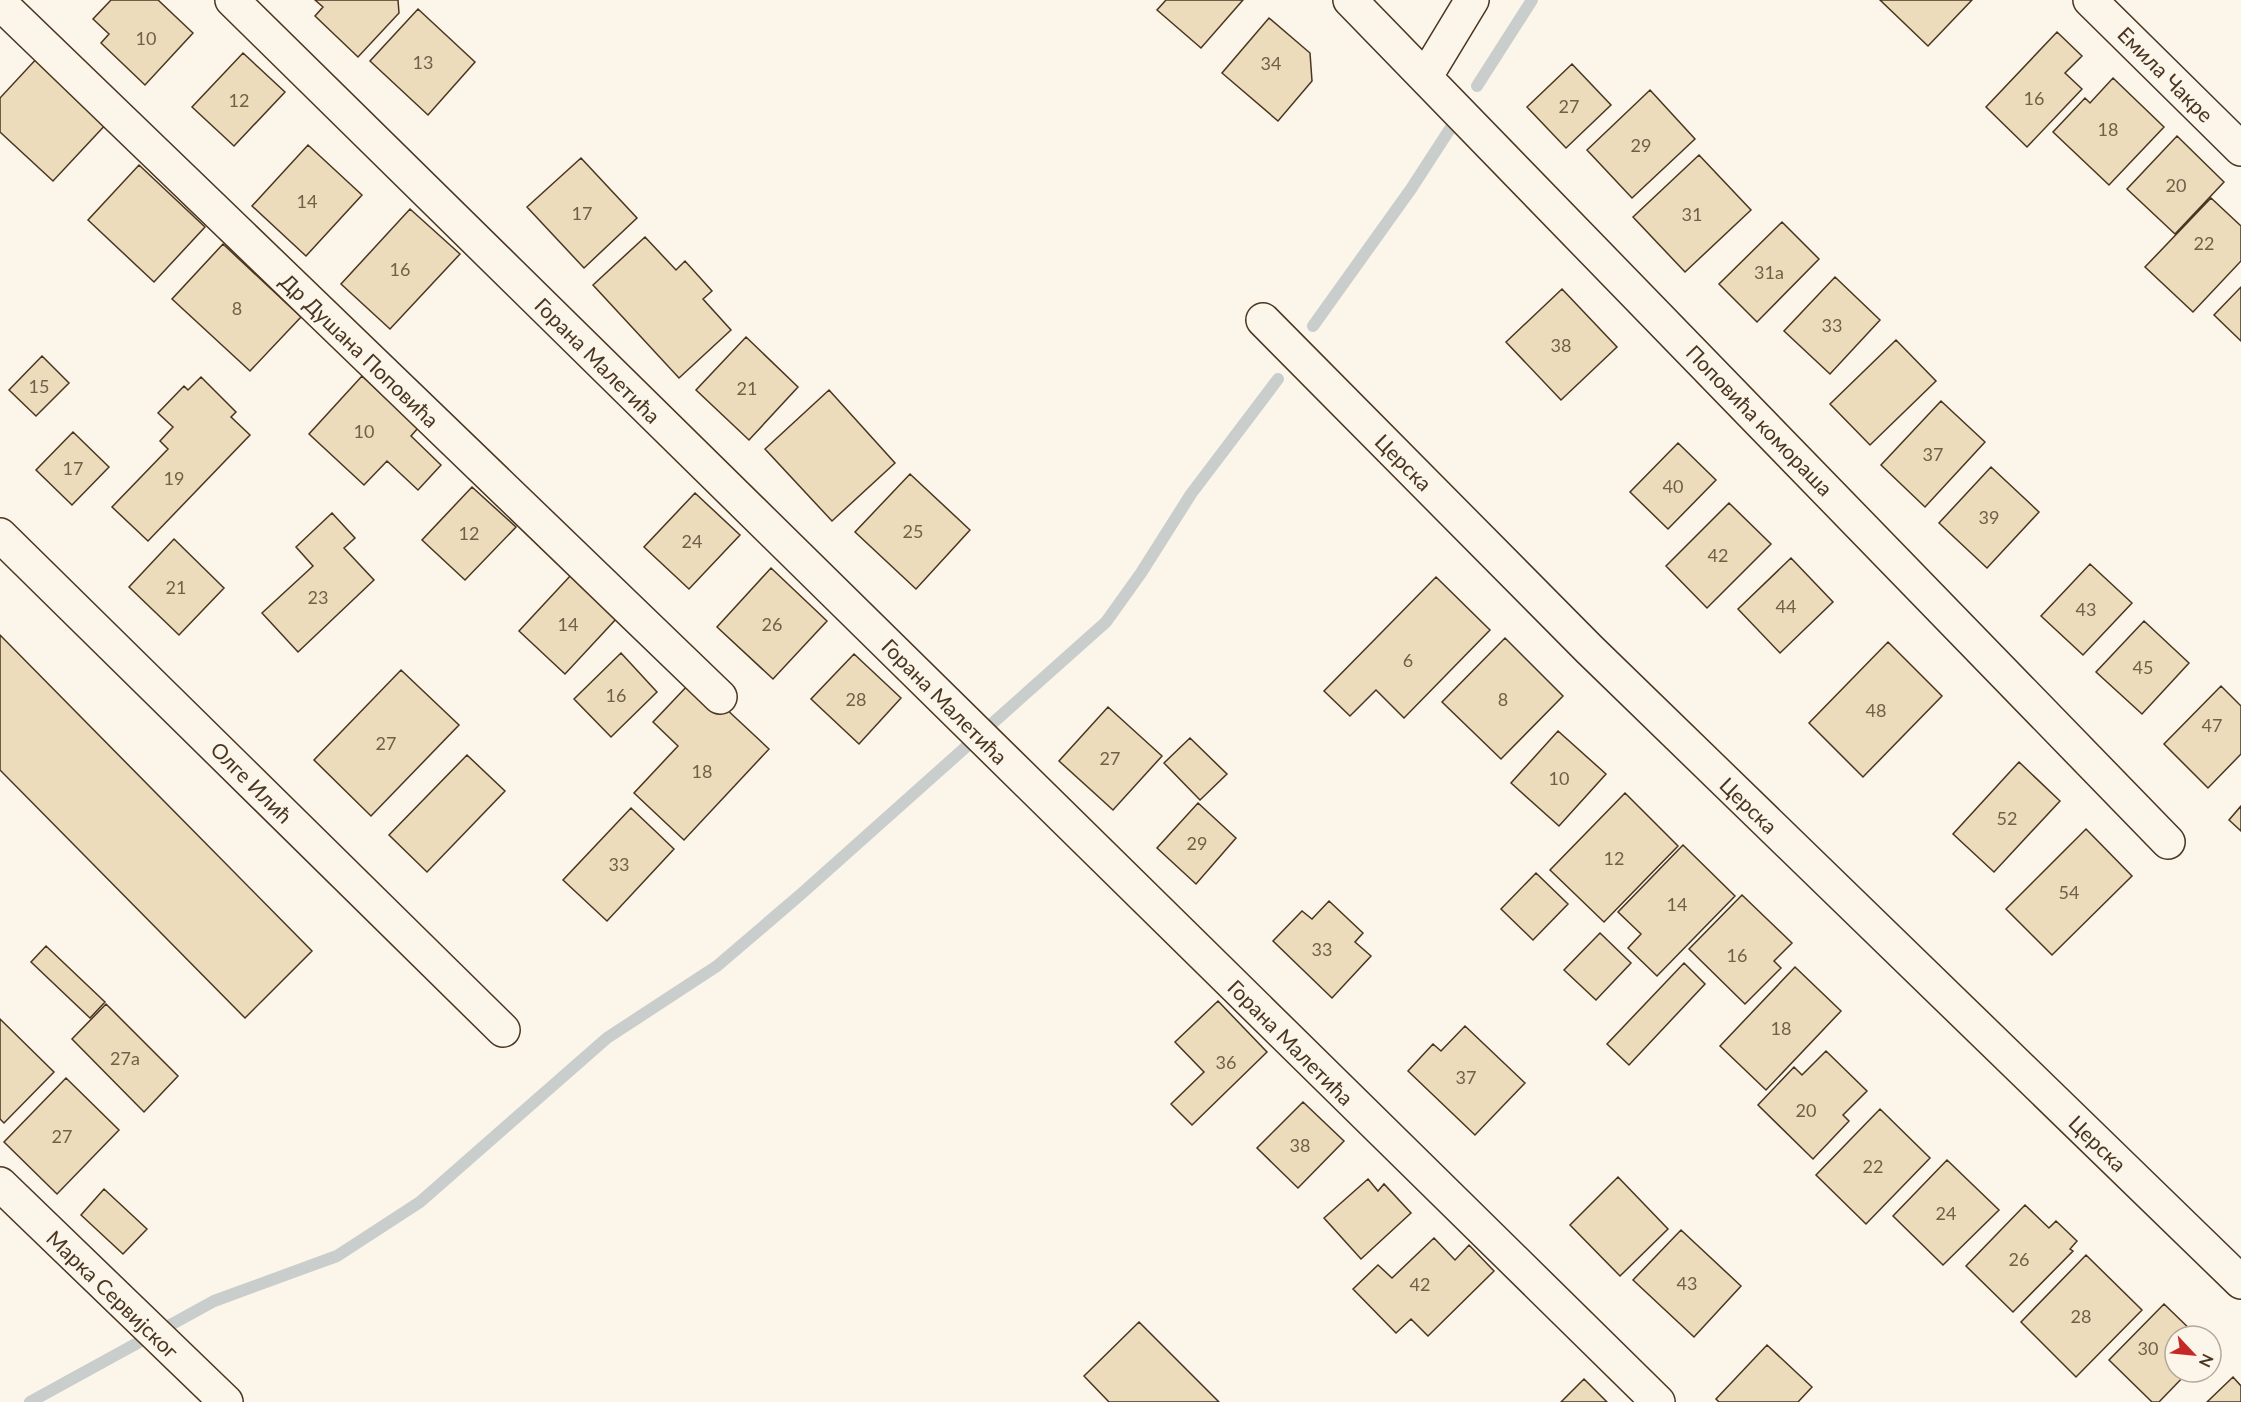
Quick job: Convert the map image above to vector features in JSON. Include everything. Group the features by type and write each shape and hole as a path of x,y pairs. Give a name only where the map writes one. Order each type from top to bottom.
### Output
{"street":[{"name":"Горана Малетића","path":"232,0 1658,1402"},
{"name":"Поповића комораша","path":"1350,0 2168,842"},
{"path":"1426,76 1472,0"},
{"name":"Емила Чакре","path":"2090,0 2241,149"},
{"name":"Др Душана Поповића","path":"0,3 720,697"},
{"name":"Церска","path":"1263,321 1589,649 2236,1268"},
{"name":"Олге Илић","path":"0,534 504,1030"},
{"name":"Марка Сервијског","path":"0,1184 118,1301 226,1402"}],"building":[{"path":"111,0 158,0 193,33 145,85 101,43 109,34 93,19"},
{"path":"315,0 398,0 399,13 358,57 315,16 323,7"},
{"path":"1166,0 1243,0 1201,48 1157,10"},
{"path":"1880,0 1972,0 1928,46"},
{"path":"418,9 475,62 428,115 370,61"},
{"path":"1269,18 1310,53 1312,81 1278,121 1222,73"},
{"path":"2057,32 2082,56 2065,73 2082,89 2027,147 1986,107"},
{"path":"243,53 285,92 234,146 192,107"},
{"path":"39,56 109,121 53,181 0,132 0,98"},
{"path":"1572,64 1611,105 1566,148 1527,107"},
{"path":"2113,78 2164,127 2109,185 2053,132 2085,98 2090,103"},
{"path":"1650,90 1695,139 1632,198 1587,150"},
{"path":"2177,136 2224,182 2175,234 2127,189"},
{"path":"308,145 362,195 306,256 252,206"},
{"path":"1699,155 1751,210 1685,272 1633,217"},
{"path":"581,158 637,218 584,268 527,207"},
{"path":"139,165 205,227 154,282 88,220"},
{"path":"2211,198 2241,226 2241,261 2193,312 2145,267"},
{"path":"410,209 460,254 390,329 341,284"},
{"path":"1782,222 1819,259 1757,322 1719,284"},
{"path":"645,237 676,270 685,261 712,291 703,299 731,330 679,378 593,285"},
{"path":"223,244 301,317 250,371 172,299"},
{"path":"1835,277 1880,320 1830,374 1784,331"},
{"path":"2241,287 2241,341 2214,315"},
{"path":"1562,289 1617,347 1561,400 1506,342"},
{"path":"746,337 798,387 749,440 696,390"},
{"path":"1896,340 1936,381 1870,445 1830,404"},
{"path":"42,356 69,383 36,416 9,390"},
{"path":"362,376 418,428 411,436 441,465 418,490 387,461 364,485 309,434"},
{"path":"201,377 236,412 231,417 250,435 148,541 112,507 168,449 160,441 173,427 158,413 184,386 188,390"},
{"path":"829,390 895,463 832,521 765,449"},
{"path":"1941,401 1985,442 1925,507 1881,465"},
{"path":"73,432 109,467 72,505 36,470"},
{"path":"1678,443 1716,480 1668,529 1630,492"},
{"path":"1991,467 2039,512 1987,568 1939,523"},
{"path":"910,474 970,530 916,589 855,532"},
{"path":"472,487 516,527 465,580 422,540"},
{"path":"695,493 740,535 689,589 644,547"},
{"path":"1729,503 1771,544 1707,608 1666,566"},
{"path":"332,513 355,538 344,548 374,580 298,652 262,613 313,566 296,547"},
{"path":"174,539 224,588 179,635 129,587"},
{"path":"1791,558 1833,602 1780,653 1738,609"},
{"path":"2090,564 2132,603 2083,655 2041,616"},
{"path":"771,568 827,621 773,679 717,627"},
{"path":"571,575 617,618 565,674 519,631"},
{"path":"1436,577 1490,630 1404,718 1376,690 1350,716 1324,691"},
{"path":"2144,621 2189,663 2142,714 2096,672"},
{"path":"0,635 312,951 245,1018 0,770"},
{"path":"1505,638 1563,696 1501,759 1442,702"},
{"path":"1888,642 1942,696 1863,777 1809,723"},
{"path":"621,653 657,692 611,737 574,699"},
{"path":"854,654 901,698 859,744 811,699"},
{"path":"401,670 459,725 371,816 314,760"},
{"path":"690,683 723,706 769,749 684,840 634,793 678,746 653,722"},
{"path":"2221,686 2241,706 2241,754 2208,788 2164,744"},
{"path":"1108,707 1162,756 1113,810 1059,761"},
{"path":"1558,731 1606,774 1559,826 1511,783"},
{"path":"1190,738 1227,774 1200,800 1164,763"},
{"path":"467,755 505,791 427,872 389,835"},
{"path":"2019,762 2060,801 1994,872 1953,834"},
{"path":"1625,793 1678,846 1604,922 1550,870"},
{"path":"1198,803 1236,838 1196,884 1157,848"},
{"path":"2241,806 2241,831 2229,820"},
{"path":"631,808 674,849 607,921 563,880"},
{"path":"2086,829 2132,876 2052,955 2006,909"},
{"path":"1683,845 1735,896 1657,976 1628,948 1641,934 1618,912"},
{"path":"1536,873 1568,904 1533,940 1501,909"},
{"path":"1742,895 1792,943 1774,961 1781,968 1745,1004 1689,949"},
{"path":"1329,901 1363,933 1355,942 1371,956 1332,998 1273,941 1302,911 1312,919"},
{"path":"1600,933 1631,963 1596,1000 1564,970"},
{"path":"46,946 105,1002 90,1018 31,962"},
{"path":"1684,963 1705,984 1629,1065 1607,1044"},
{"path":"1795,967 1841,1011 1766,1090 1720,1046"},
{"path":"1218,1001 1267,1052 1192,1125 1171,1104 1204,1072 1175,1042"},
{"path":"106,1004 178,1076 144,1112 72,1039"},
{"path":"0,1019 54,1072 4,1123 0,1119"},
{"path":"1465,1026 1525,1083 1475,1135 1408,1071 1433,1044 1441,1051"},
{"path":"1826,1051 1867,1091 1843,1115 1849,1121 1813,1159 1758,1105 1794,1067 1802,1075"},
{"path":"66,1078 119,1130 57,1194 4,1142"},
{"path":"1303,1102 1344,1141 1298,1188 1257,1148"},
{"path":"1880,1109 1930,1158 1866,1224 1816,1175"},
{"path":"1947,1160 1999,1210 1943,1265 1893,1216"},
{"path":"1618,1177 1668,1229 1620,1276 1570,1225"},
{"path":"1368,1179 1378,1191 1384,1184 1411,1213 1361,1259 1324,1218"},
{"path":"104,1189 147,1229 123,1254 81,1215"},
{"path":"2025,1205 2049,1228 2056,1221 2077,1241 2070,1249 2073,1251 2013,1312 1966,1266"},
{"path":"1681,1230 1741,1286 1694,1337 1633,1280"},
{"path":"1434,1238 1455,1260 1469,1245 1494,1271 1428,1336 1411,1319 1396,1333 1353,1289 1378,1265 1392,1278"},
{"path":"2086,1255 2142,1310 2076,1377 2021,1322"},
{"path":"2164,1304 2185,1324 2163,1324 2163,1384 2176,1384 2159,1402 2152,1402 2109,1360"},
{"path":"1139,1322 1219,1402 1109,1402 1084,1376"},
{"path":"1767,1345 1812,1387 1798,1402 1719,1402 1716,1399"},
{"path":"2233,1377 2241,1386 2241,1402 2207,1402"},
{"path":"1584,1379 1607,1402 1561,1402"}],"waterway":[{"path":"1477,86 1532,0"},
{"path":"1313,326 1411,189 1459,115"},
{"path":"30,1402 214,1301 337,1256 420,1202 607,1038 717,966 1106,622 1141,573 1191,494 1278,379"}]}
